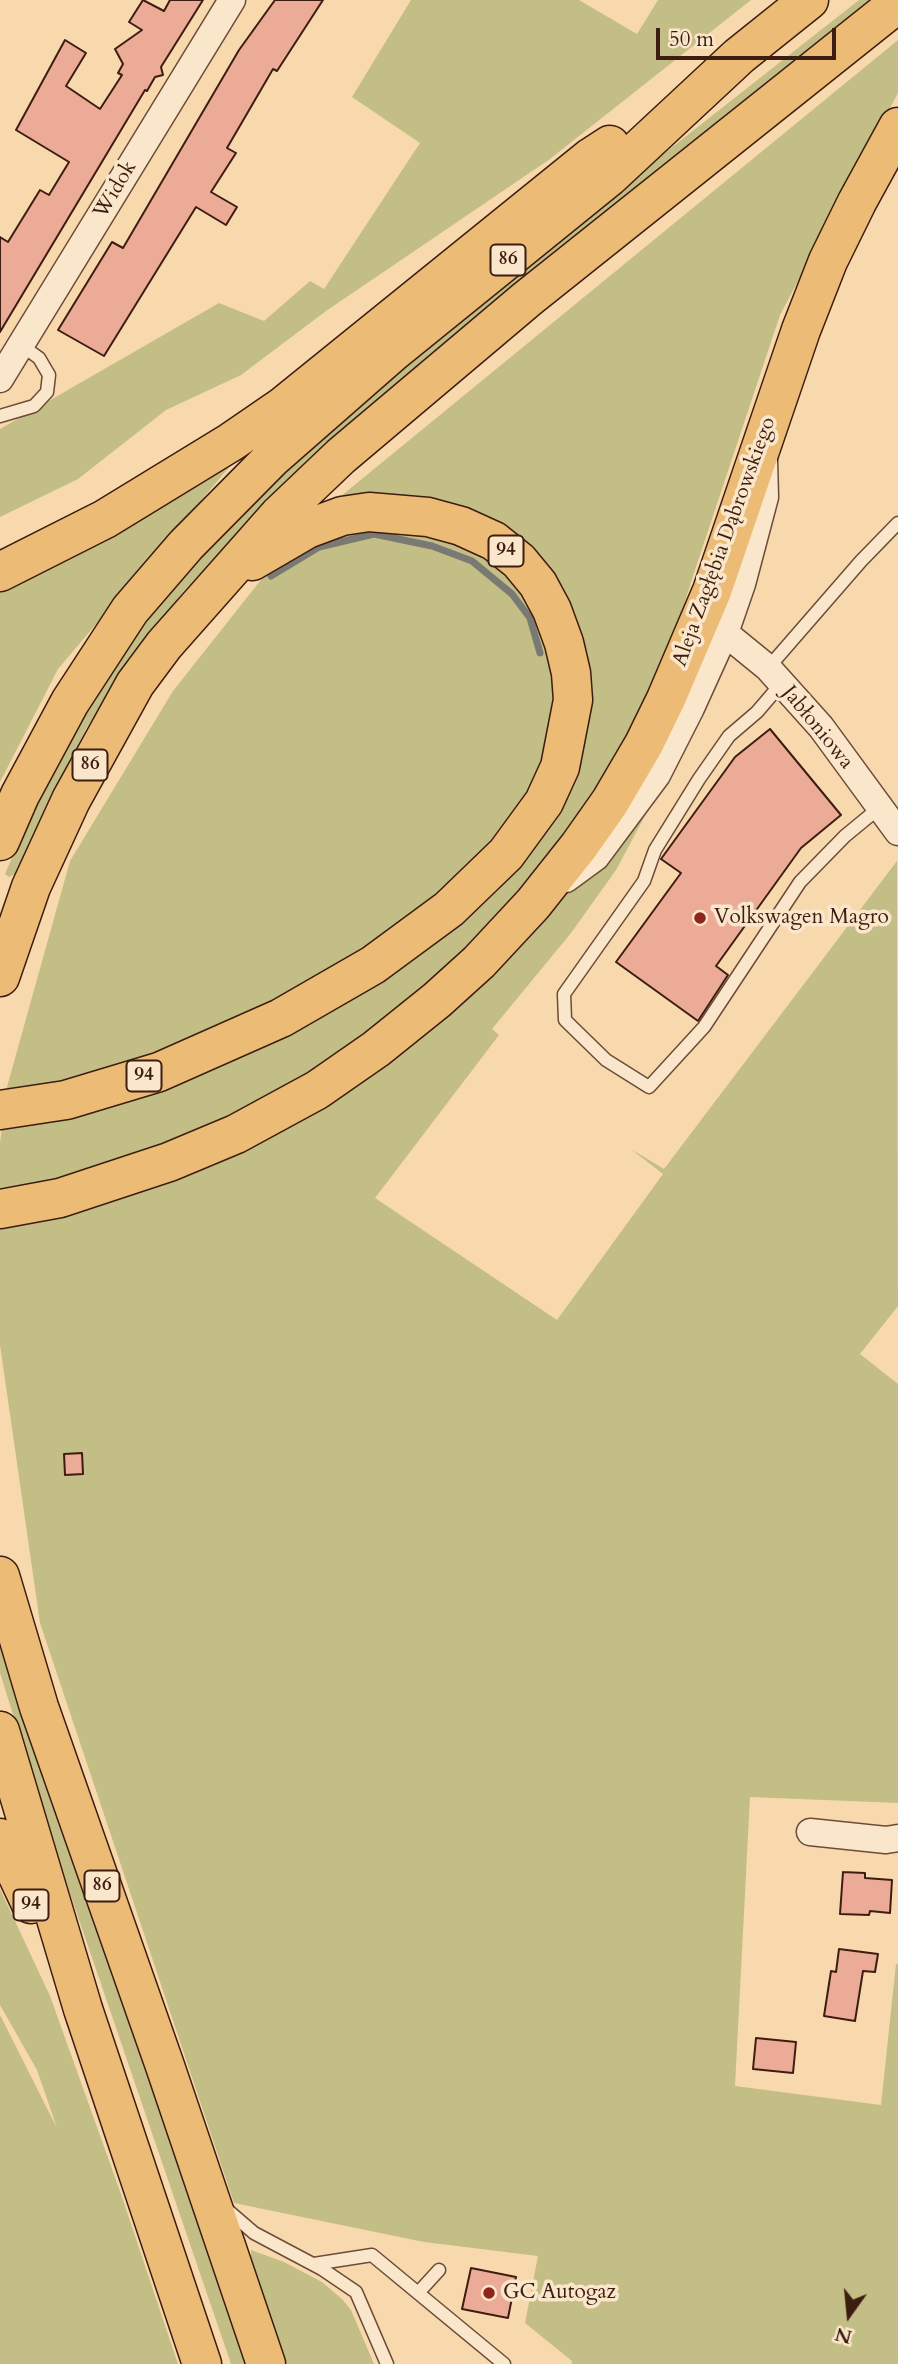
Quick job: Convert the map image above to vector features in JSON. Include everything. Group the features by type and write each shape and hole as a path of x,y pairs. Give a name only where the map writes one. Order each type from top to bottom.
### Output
{"main road":[{"name":"86","path":"0,841 20,795 70,702 130,610 186,545 272,458 393,352 609,177 738,56 810,0"},
{"name":"86","path":"0,977 31,887 71,800 135,684 157,654 279,515 341,456 548,282 898,3"},
{"path":"0,572 105,519 231,442 282,407 590,158 738,56"},
{"name":"Aleja Zagłębia Dąbrowskiego","path":"0,1209 60,1199 169,1162 236,1134 317,1090 376,1049 437,1000 479,962 533,904 610,802 655,721 688,651 712,591 763,437 828,261 898,127"},
{"name":"94","path":"0,1110 66,1100 159,1072 281,1018 373,965 449,909 506,854 544,802 560,767 573,700 571,673 564,643 552,610 538,584 519,561 494,541 461,526 428,517 369,512 342,516 307,529 223,578"},
{"name":"86","path":"0,1576 39,1707 266,2364"},
{"path":"0,1731 83,2009 202,2364"},
{"name":"94","path":"0,1838 83,2009"}],"street":[{"name":"Widok","path":"0,379 232,0"},
{"path":"533,904 596,857 657,775 725,633 742,584 765,497 763,437"},
{"name":"Jabłoniowa","path":"725,633 774,676 821,727 898,832"},
{"path":"810,1832 886,1840 898,1838"}],"lane":[{"path":"0,416 34,406 47,392 49,375 39,358 21,345"},
{"path":"879,808 845,836 800,882 704,1027 649,1087 606,1060 565,1020 564,994 644,881 655,850 699,779 729,736 757,712 774,676 861,561 898,523"},
{"path":"207,2193 254,2233 314,2264 356,2292 387,2364"},
{"path":"314,2264 372,2255 504,2364"},
{"path":"418,2292 439,2270"}],"shaded area":[{"path":"411,0 579,0 637,34 658,0 751,0 550,159 326,311 241,375 166,410 78,479 0,517 0,429 219,303 264,321 310,281 324,289 420,143 352,97"},
{"path":"859,0 876,0 269,501 183,592 126,667 87,727 44,810 17,873 9,877 5,874 46,777 123,647 229,524 267,485 544,248"},
{"path":"898,40 898,93 780,315 669,652 663,782 616,870 571,933 492,1029 499,1035 375,1198 557,1320 663,1174 631,1149 664,1169 897,861 898,1306 860,1354 898,1384 898,1803 750,1797 735,2086 881,2105 898,1964 898,2364 572,2364 572,2361 525,2323 538,2256 424,2242 234,2203 40,1623 0,1345 0,1143 7,1087 70,861 173,691 302,528"},
{"path":"231,465 58,669 0,782 0,591 74,555"},
{"path":"0,1626 247,2364 231,2364 62,1870 0,1673"},
{"path":"0,1889 50,1996 178,2364 0,2364 0,2015 57,2128 37,2070 0,2005"},
{"path":"251,2250 284,2262 322,2282 342,2299 351,2310 374,2364 287,2364 251,2260"}],"building":[{"path":"143,0 164,11 170,0 203,0 161,67 163,75 155,77 147,91 145,90 0,332 0,237 8,242 40,190 49,195 69,162 16,130 65,40 86,53 66,86 100,109 122,75 118,73 123,64 115,49 142,30 129,22"},
{"path":"275,0 323,0 277,71 273,69 227,148 236,153 211,192 237,207 226,225 196,207 104,356 58,330 112,242 123,248 239,50"},
{"name":"Volkswagen Magro","path":"770,729 841,815 801,848 716,966 728,975 698,1021 616,962 681,873 661,859 735,757"},
{"path":"82,1453 83,1474 65,1475 64,1454"},
{"path":"843,1872 865,1873 865,1878 892,1880 890,1913 870,1911 869,1915 840,1914"},
{"path":"839,1949 878,1954 875,1972 863,1971 855,2021 824,2016 831,1971 836,1972"},
{"path":"756,2038 796,2042 793,2073 753,2069"},
{"name":"GC Autogaz","path":"471,2268 516,2277 508,2318 462,2309"}],"waterway":[{"path":"271,576 319,547 374,534 432,546 472,561 512,594 530,618 540,653"}],"place":[{"name":"Volkswagen Magro","path":"700,918"},
{"name":"GC Autogaz","path":"489,2293"}]}
